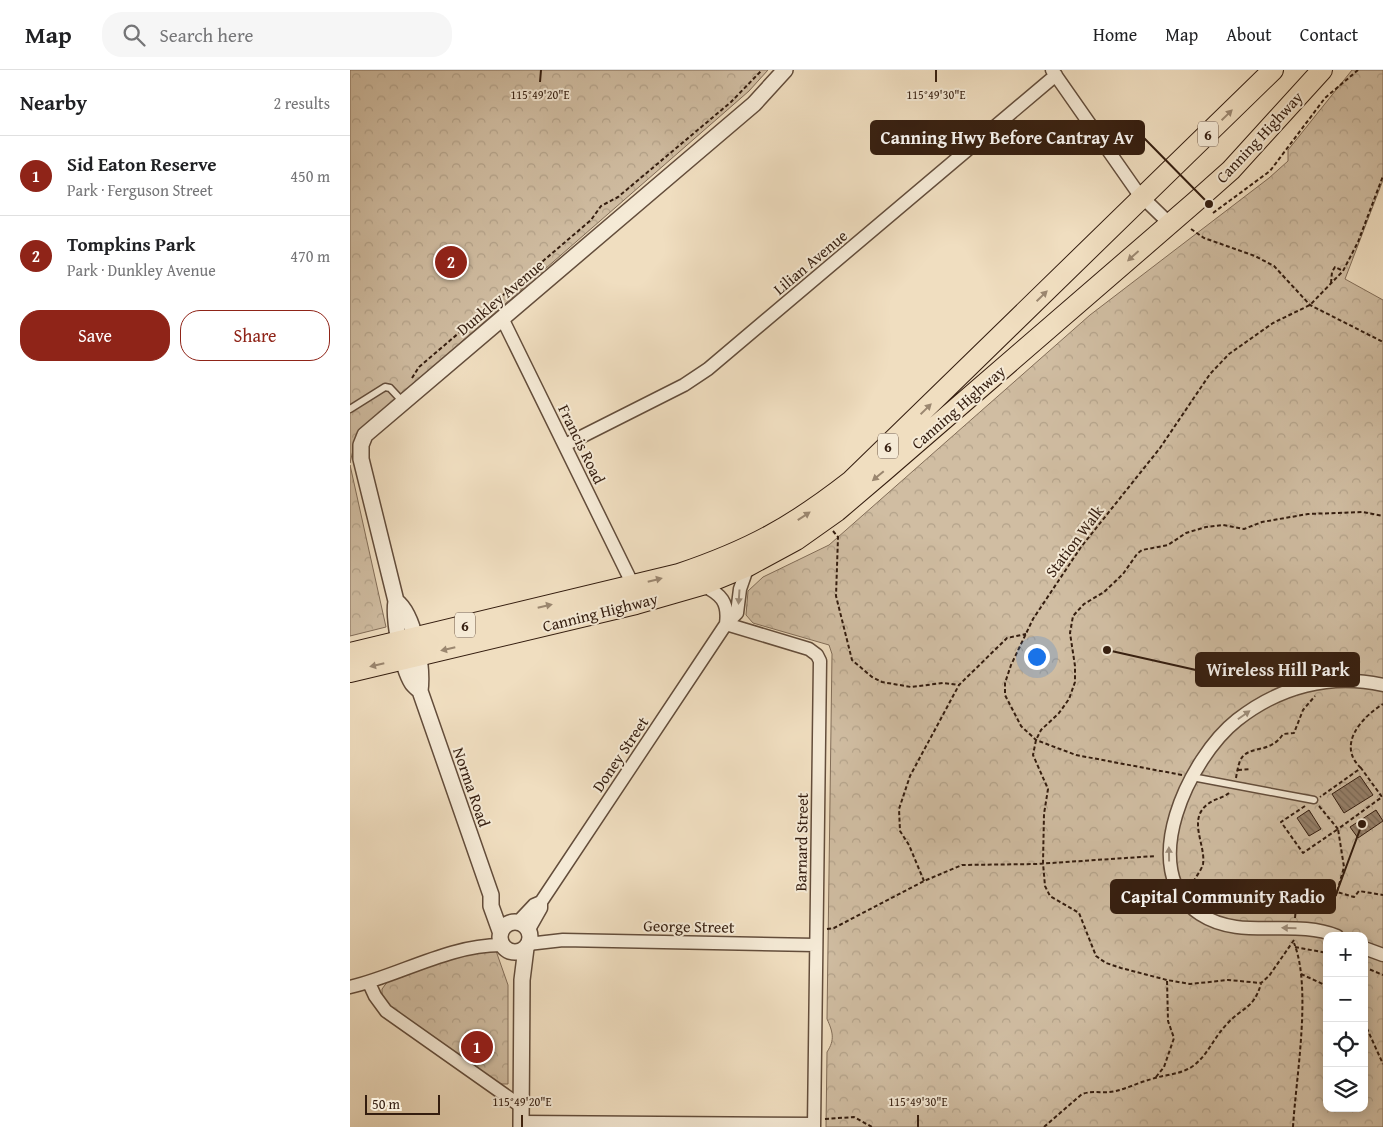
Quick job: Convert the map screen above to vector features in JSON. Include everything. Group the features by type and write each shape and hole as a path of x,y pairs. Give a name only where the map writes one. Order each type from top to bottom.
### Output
{"highway":[{"name":"Canning Highway","path":"350,672 409,648 633,585 679,574 750,548 816,508 851,481 887,447 1273,70"},
{"name":"Canning Highway","path":"350,653 409,648 636,604 702,585 748,566 796,540 836,511 1099,288 1231,170 1322,70"}],"street":[{"name":"Dunkley Avenue","path":"409,648 394,611 396,601 360,454 363,440 368,431 399,397 502,318 754,104 785,70"},
{"path":"1054,72 1143,198 1170,224"},
{"name":"Lilian Avenue","path":"565,445 684,385 708,369 1054,72"},
{"name":"Francis Road","path":"502,318 633,585"},
{"name":"Doney Street","path":"515,937 534,905 541,902 726,624 737,613 740,589 748,566"},
{"path":"702,585 720,595 726,603 728,612 726,624"},
{"name":"Barnard Street","path":"726,624 809,649 818,655 820,661 814,1126"},
{"name":"Norma Road","path":"409,648 412,683 420,691 491,894 491,906 515,937 522,980 521,1125"},
{"path":"1324,932 1310,928 1226,925 1199,914 1186,902 1176,885 1168,854 1176,816 1192,777 1214,742 1236,721 1279,694 1308,684 1349,680 1383,685"},
{"name":"George Street","path":"515,937 554,936 563,940 815,945"},
{"path":"350,987 369,983 472,946 515,937"},
{"path":"1368,949 1383,955"},
{"path":"369,983 375,996 386,1011 522,1107"},
{"path":"521,1125 814,1126"}],"lane":[{"path":"350,409 382,388 388,387 399,397"},
{"path":"1192,777 1314,800"}],"path":[{"path":"399,397 418,367 591,220 602,206 618,197 731,102 762,70"},
{"path":"1213,213 1270,171 1325,98 1358,70"},
{"path":"1331,283 1332,272 1336,267 1343,271 1358,242 1383,176"},
{"path":"1191,229 1204,238 1255,256 1274,266 1310,305 1383,342"},
{"name":"Station Walk","path":"1192,777 1076,755 1036,740 1020,726 1005,695 1005,683 1011,665 1026,634 1081,547 1160,448 1210,374 1229,354 1273,323 1310,305 1343,271"},
{"path":"1261,983 1228,980 1190,984 1121,968 1106,963 1096,956 1079,913 1050,896 1045,886 1043,863 1044,814 1048,789 1034,755 1036,740 1041,730 1059,713 1069,698 1075,682 1076,666 1070,633 1073,616 1084,604 1104,592 1123,574 1142,550 1168,545 1186,533 1206,527 1223,525 1244,529 1262,522 1308,514 1363,512 1383,516"},
{"path":"833,530 838,537 836,596 852,660 872,677 882,682 911,687 943,683 959,685"},
{"path":"924,881 909,845 900,831 899,809 910,776 959,685 1006,638 1026,634"},
{"path":"1361,768 1281,822 1303,853 1382,797 1361,768 1356,762 1351,742 1353,733 1364,719 1383,704"},
{"path":"1238,770 1251,769"},
{"path":"1314,800 1338,829 1344,867 1332,907"},
{"path":"824,930 834,928 924,881 962,865 1043,863 1156,856"},
{"path":"1193,896 1206,887 1212,894 1221,893 1239,901 1266,899 1296,907 1298,886 1337,892 1354,897 1359,891 1383,895"},
{"path":"1293,1127 1300,1045 1302,974 1294,943 1294,928"},
{"path":"1044,1127 1082,1094 1097,1090 1111,1092 1121,1090 1155,1078 1172,1076 1192,1066 1207,1051 1227,1023 1257,998 1261,983 1269,976 1294,943"},
{"path":"1295,947 1323,952"},
{"path":"1368,969 1383,975"},
{"path":"1302,974 1323,984"},
{"path":"1155,1078 1164,1067 1174,1038 1168,1021 1167,980"},
{"path":"1368,1031 1383,1064"},
{"path":"814,1126 824,1120 854,1117 872,1127"}],"green space":[{"path":"350,70 768,70 749,91 357,433 350,463"},
{"path":"1352,70 1383,70 1383,180 1345,279 1383,300 1383,1127 826,1127 827,1052 832,1036 827,1019 832,654 829,645 753,623 746,615 748,591 763,577 829,545 1090,315 1269,178 1288,161 1288,150"},
{"path":"350,465 386,627 350,636"},
{"path":"482,948 495,948 508,985 508,1084 500,1084 386,1004 382,997 382,989 388,981"}],"building":[{"path":"1360,776 1373,795 1344,813 1332,794"},
{"path":"1309,810 1321,829 1309,836 1297,818"},
{"path":"1376,810 1383,821 1358,838 1350,827"}],"place":[{"name":"Canning Hwy Before Cantray Av","path":"1209,204"},
{"name":"Tompkins Park","path":"451,262"},
{"name":"Wireless Hill Park","path":"1107,650"},
{"name":"Capital Community Radio","path":"1362,824"},
{"name":"Sid Eaton Reserve","path":"477,1047"}]}
